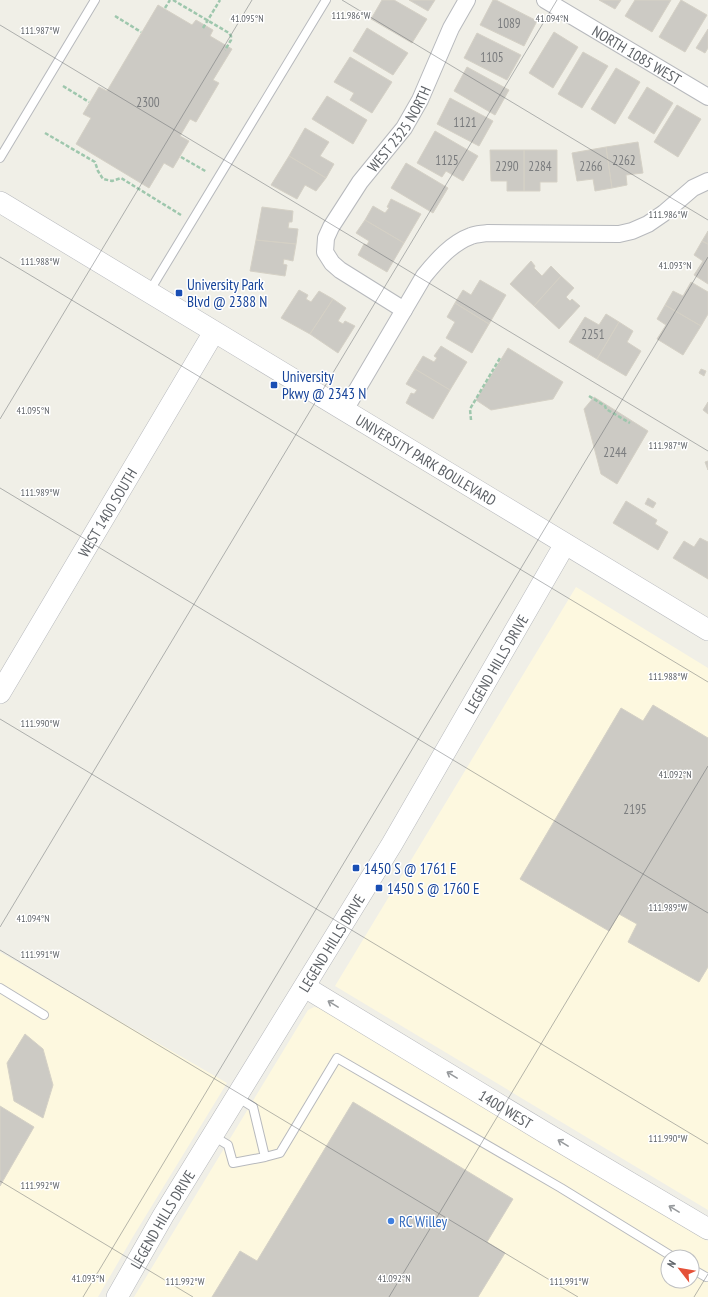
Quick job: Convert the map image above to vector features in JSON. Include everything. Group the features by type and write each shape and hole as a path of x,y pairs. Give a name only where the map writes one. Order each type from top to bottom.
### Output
{"street":[{"name":"WEST 2325 NORTH","path":"404,310 340,270 332,263 325,252 326,238 331,227 360,182 404,128 420,100 451,28 467,0"},
{"name":"NORTH 1085 WEST","path":"545,0 708,97"},
{"path":"345,410 424,276 438,258 456,244 471,236 487,233 619,234 632,231 659,217 693,188 708,180"},
{"name":"UNIVERSITY PARK BOULEVARD","path":"0,202 708,630"},
{"name":"WEST 1400 SOUTH","path":"0,693 214,332"},
{"name":"LEGEND HILLS DRIVE","path":"117,1297 163,1216 392,844 566,544"},
{"name":"1400 WEST","path":"305,987 708,1229"}],"lane":[{"path":"0,158 95,0"},
{"path":"149,292 326,0"},
{"path":"0,988 44,1015"},
{"path":"213,1136 228,1145 233,1163 280,1153 337,1058 561,1188 660,1249"},
{"path":"236,1097 253,1107 265,1157"},
{"path":"700,1274 706,1278"}],"path":[{"path":"166,8 170,0"},
{"path":"173,0 229,33 231,40 225,50"},
{"path":"203,28 220,0"},
{"path":"115,16 141,32"},
{"path":"62,86 89,102"},
{"path":"45,133 95,162 102,179 112,181 121,178 181,215"},
{"path":"181,157 207,172"},
{"path":"471,420 470,409 500,358"},
{"path":"589,396 605,406 606,409 630,423"}],"shaded area":[{"path":"576,587 708,668 708,1210 335,986"},
{"path":"0,952 227,1083 98,1297 0,1297"},
{"path":"314,1007 324,1009 708,1241 708,1297 134,1297 308,1010"}],"building":[{"path":"382,0 394,0 427,19 412,43 371,19"},
{"path":"409,0 435,0 428,11"},
{"path":"493,0 496,0 537,21 524,46 480,25"},
{"path":"599,0 621,0 615,9"},
{"path":"635,0 671,0 652,32 625,16"},
{"path":"681,0 707,15 685,52 659,37"},
{"path":"158,5 192,25 196,20 213,30 210,36 232,49 213,80 219,83 196,122 190,119 180,136 189,141 173,168 164,163 149,188 76,144 91,118 83,114 99,87 107,91"},
{"path":"367,28 408,53 393,75 353,51"},
{"path":"708,29 708,48 705,53 696,48"},
{"path":"554,32 578,47 553,88 529,73"},
{"path":"477,33 521,55 507,80 464,58"},
{"path":"583,52 608,66 582,108 558,94"},
{"path":"350,57 392,82 372,113 350,100 354,93 334,82"},
{"path":"467,67 509,90 495,115 454,91"},
{"path":"616,68 640,82 615,124 591,109"},
{"path":"647,87 673,103 654,134 628,118"},
{"path":"327,96 367,120 353,144 312,119"},
{"path":"450,98 493,121 479,146 437,124"},
{"path":"677,105 701,119 678,157 654,142"},
{"path":"305,128 329,142 320,156 334,164 326,178 289,156"},
{"path":"435,131 478,156 463,181 446,171 442,177 417,163"},
{"path":"638,142 643,173 626,175 627,185 612,188 606,147"},
{"path":"606,147 612,188 595,191 593,179 577,181 572,153"},
{"path":"490,150 524,150 524,191 507,191 507,181 491,181"},
{"path":"524,150 557,150 557,182 540,182 540,191 524,191"},
{"path":"289,156 326,178 316,191 305,185 297,199 271,185"},
{"path":"406,163 448,188 433,213 391,188"},
{"path":"391,199 421,214 404,243 365,220 373,206 385,213 389,208 387,207"},
{"path":"262,207 293,211 292,222 289,222 288,228 298,229 296,244 256,240"},
{"path":"365,220 404,243 387,272 358,255 364,244 367,245 369,241 356,233"},
{"path":"708,231 708,244 702,241"},
{"path":"256,240 296,244 293,261 284,259 283,264 287,265 285,276 250,271"},
{"path":"702,241 708,244 708,284 694,275 703,261 694,255"},
{"path":"531,261 535,266 534,268 542,276 551,266 561,276 534,306 510,284"},
{"path":"561,276 574,288 566,297 570,301 572,299 580,306 559,329 534,306"},
{"path":"480,280 506,295 489,324 455,303 463,290 471,295"},
{"path":"691,282 708,292 708,314 701,326 665,305 673,291 683,296"},
{"path":"299,290 308,295 306,299 311,302 319,291 333,299 310,334 281,318"},
{"path":"333,299 346,308 338,321 343,324 345,321 355,326 338,353 310,334"},
{"path":"455,303 489,324 472,353 446,338 455,322 447,317"},
{"path":"665,305 701,326 683,355 657,339 666,325 657,319"},
{"path":"606,314 619,322 597,359 569,342 585,317 599,325"},
{"path":"619,322 633,331 627,342 641,351 626,376 597,359"},
{"path":"441,346 467,362 450,390 415,369 423,356 434,362 437,358 434,356"},
{"path":"508,348 563,382 553,399 491,410 476,400"},
{"path":"415,369 450,390 433,419 406,403 411,393 414,394 417,390 406,384"},
{"path":"701,369 706,371 704,376 699,373"},
{"path":"594,397 648,431 617,484 601,474 584,409"},
{"path":"708,402 708,414 703,410"},
{"path":"708,461 708,470 705,462"},
{"path":"648,498 656,503 653,508 645,504"},
{"path":"626,501 657,520 655,524 668,532 658,550 613,523"},
{"path":"700,538 708,542 708,579 673,558 684,541 694,547"},
{"path":"653,705 708,738 708,967 699,982 628,942 637,924 619,914 609,931 520,879 621,708 643,721"},
{"path":"25,1034 43,1049 53,1085 43,1118 14,1101 7,1063"},
{"name":"RC Willey","path":"353,1102 513,1199 487,1242 505,1253 478,1297 212,1297 240,1251 257,1261"},
{"path":"0,1106 34,1127 0,1186"}],"place":[{"name":"University Park Blvd @ 2388 N","path":"179,293"},
{"name":"University Pkwy @ 2343 N","path":"274,385"},
{"name":"1450 S @ 1761 E","path":"356,868"},
{"name":"1450 S @ 1760 E","path":"379,888"},
{"name":"RC Willey","path":"391,1221"}]}
